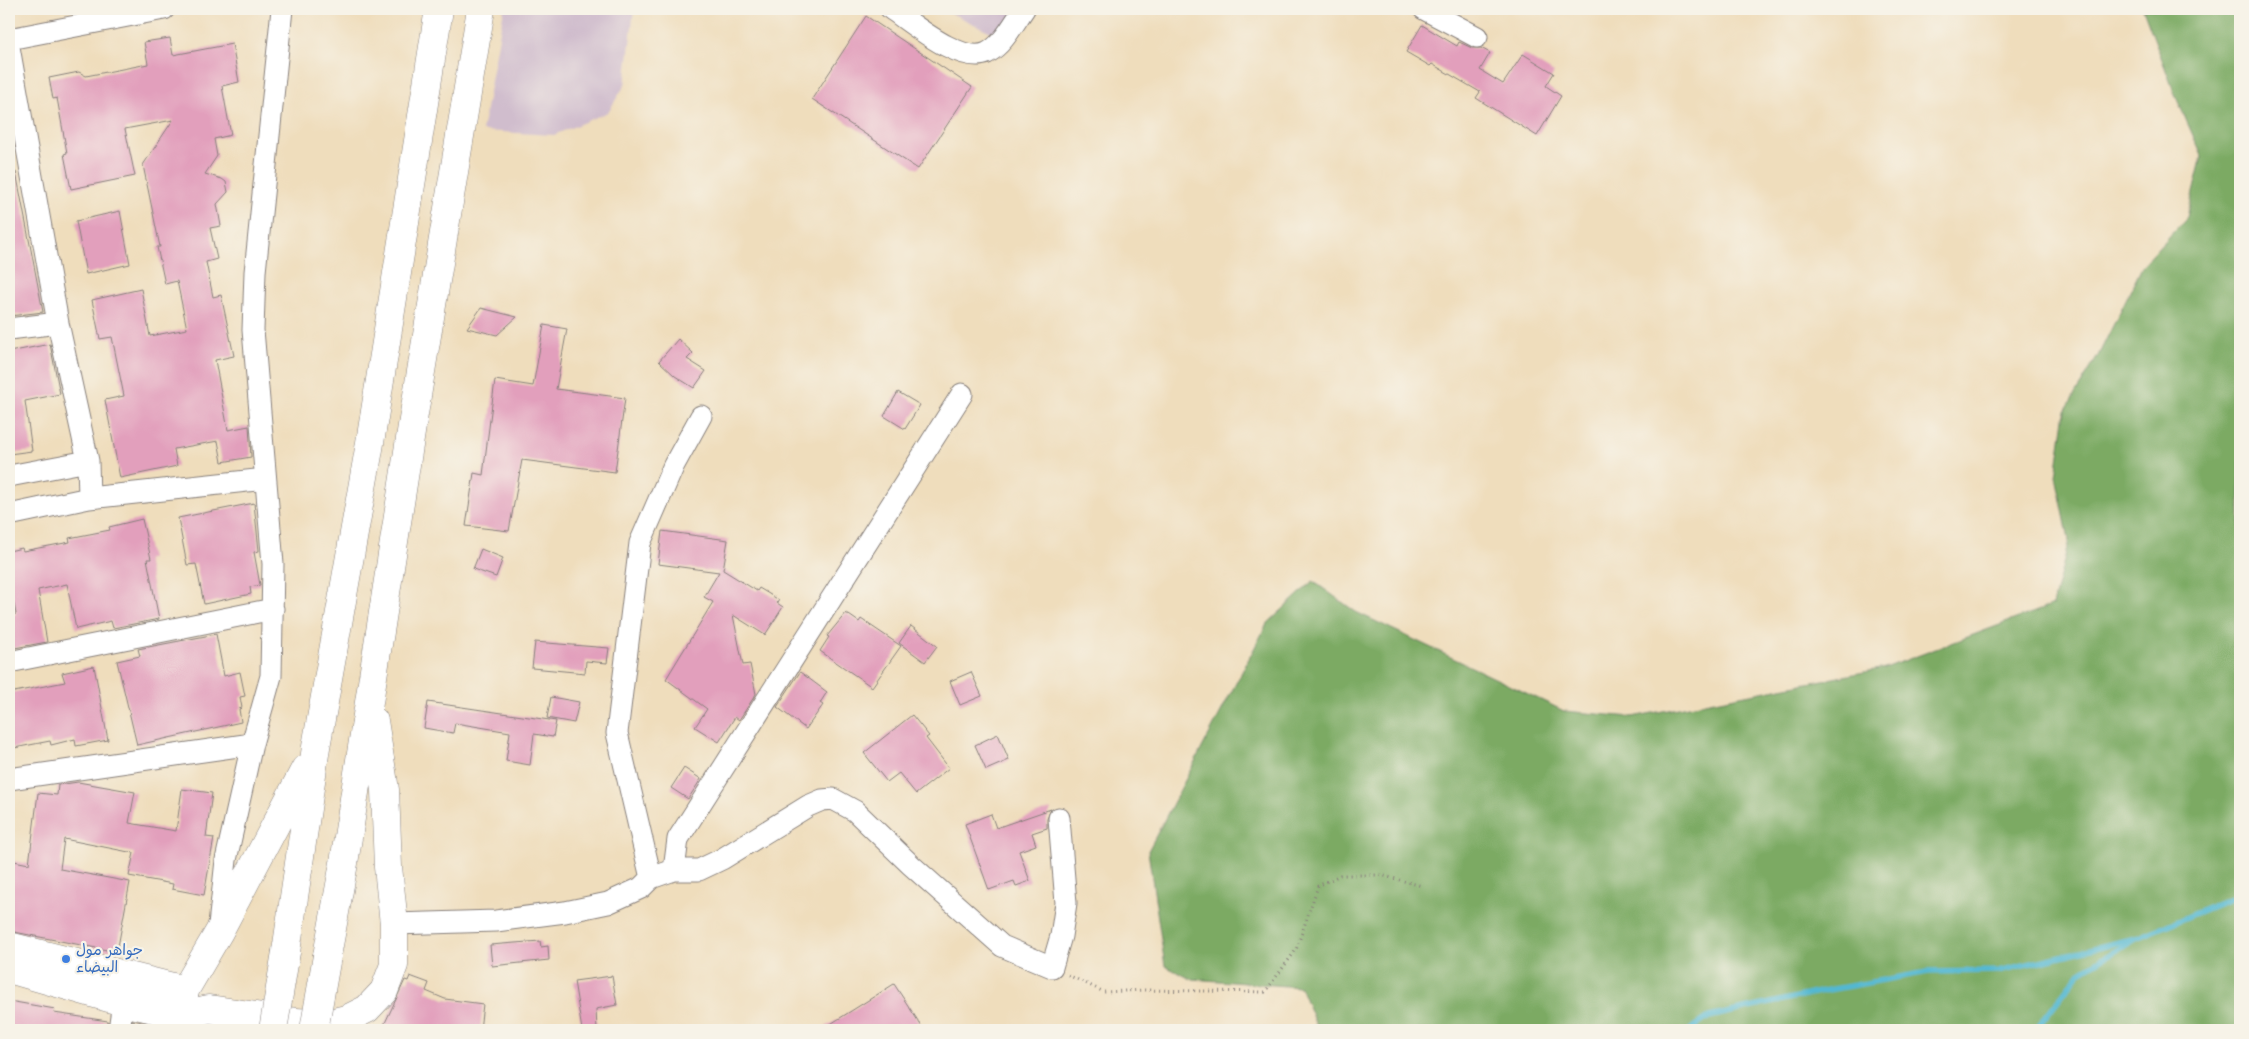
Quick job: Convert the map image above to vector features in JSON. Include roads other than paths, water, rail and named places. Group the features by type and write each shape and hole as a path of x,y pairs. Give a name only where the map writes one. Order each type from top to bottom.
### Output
{"main road":[{"path":"273,1030 316,748 369,449 439,9"},
{"path":"314,1030 344,863 412,426 481,9"},
{"path":"9,946 183,1002 221,1017 325,1024 347,1019 367,1009 384,991 394,965 394,924 388,867 385,790 370,698"},
{"path":"183,1002 316,748"},
{"path":"268,840 280,840 290,843 299,857"},
{"path":"344,863 366,858 377,860 388,867"},
{"path":"9,968 124,1002 183,1002"}],"street":[{"path":"9,39 164,9"},
{"path":"219,932 226,860 252,744 271,676 274,609 273,564 253,330 254,291 282,9"},
{"path":"891,9 952,50 977,55 986,53 996,46 1024,9"},
{"path":"1424,9 1477,37"},
{"path":"9,47 58,323 88,461 89,498"},
{"path":"9,328 58,323"},
{"path":"674,870 678,839 962,394"},
{"path":"651,878 617,733 640,543 674,465 701,416"},
{"path":"9,476 88,461"},
{"path":"9,515 89,498 265,478"},
{"path":"9,662 274,609"},
{"path":"9,779 252,744"},
{"path":"394,924 496,921 565,912 608,902 641,888 651,878 674,870 699,870 722,860 808,806 822,800 832,799 855,811 911,865 1002,946 1052,968 1061,936 1066,903 1059,818"},
{"path":"120,1030 124,1002"}],"waterway":[{"path":"2035,1030 2079,973 2136,938 2240,895"},
{"path":"1690,1030 1709,1017 1828,990 1928,972 1999,971 2136,938"}],"place":[{"name":"جواهر مول البيضاء","path":"66,959"}]}
